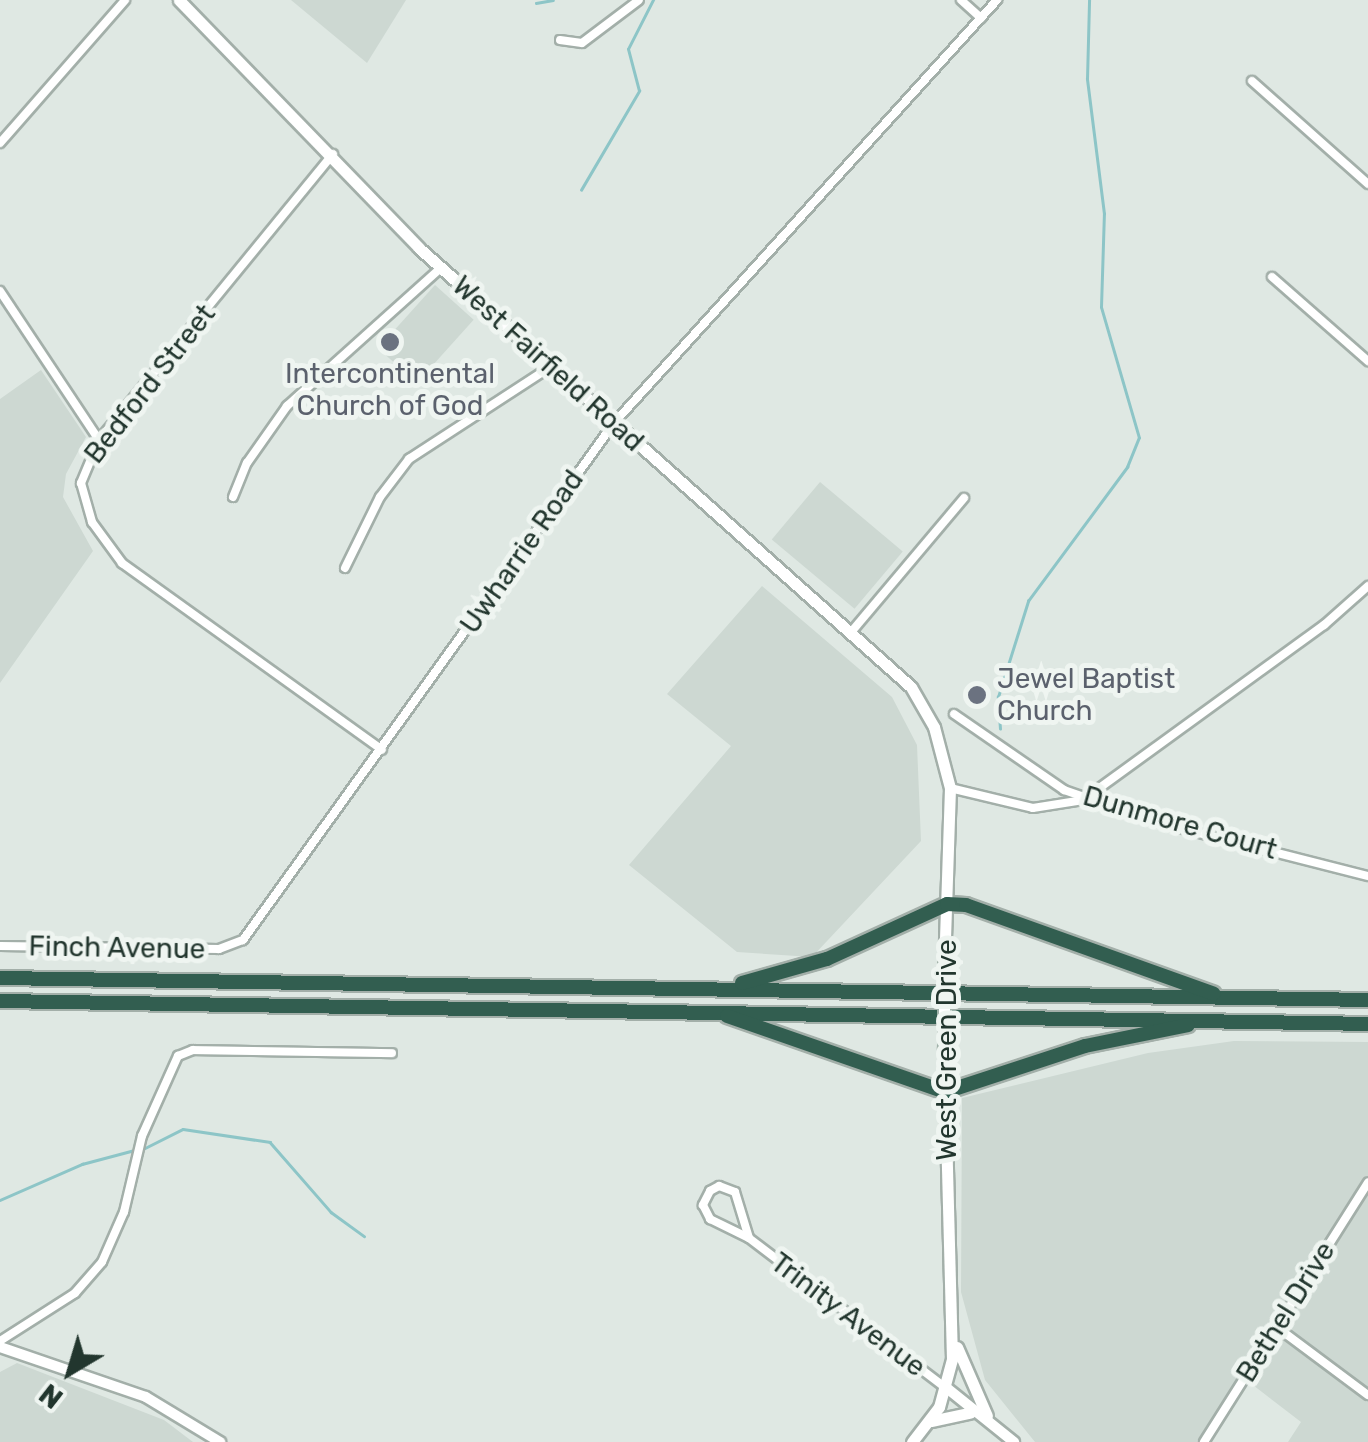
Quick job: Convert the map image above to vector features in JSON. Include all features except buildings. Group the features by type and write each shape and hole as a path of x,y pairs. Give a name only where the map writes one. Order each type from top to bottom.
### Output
{"highway":[{"path":"719,988 828,959 947,904 966,905 1224,998"},
{"path":"0,978 1368,1000"},
{"path":"0,1001 1368,1024"},
{"path":"714,1011 945,1092 1085,1046 1228,1019"}],"main road":[{"name":"West Fairfield Road","path":"179,0 441,268 900,674 928,714"},
{"name":"West Green Drive","path":"910,1442 931,1421 948,1389 953,1335 944,1048 950,788 928,714"},
{"path":"953,1335 987,1416"},
{"name":"West Green Drive","path":"910,1442 948,1389"},
{"path":"931,1421 970,1413"}],"street":[{"path":"0,143 126,0"},
{"path":"560,40 582,43 639,0"},
{"path":"961,0 981,18"},
{"name":"Uwharrie Road","path":"234,946 382,750 614,423 997,0"},
{"path":"1252,81 1368,184"},
{"name":"Bedford Street","path":"333,154 99,440 80,482 92,522 114,555 382,750"},
{"path":"233,497 247,462 286,406 441,268"},
{"path":"1272,277 1368,361"},
{"path":"0,291 99,440"},
{"path":"344,568 380,497 409,459 550,367"},
{"path":"852,631 964,498"},
{"path":"950,788 1032,808 1085,798 1324,626 1368,586"},
{"name":"Dunmore Court","path":"954,714 1064,790 1368,876"},
{"name":"Finch Avenue","path":"0,946 234,946"},
{"path":"0,1344 75,1293 102,1262 124,1212 142,1136 178,1056 193,1050 392,1052"},
{"name":"Bethel Drive","path":"1204,1442 1368,1182"},
{"name":"Trinity Avenue","path":"749,1238 736,1192 712,1190 704,1199 706,1214 749,1238 987,1416 1003,1434"},
{"path":"1278,1328 1368,1395"},
{"path":"0,1344 146,1397 220,1442"},
{"name":"Trinity Avenue","path":"948,1389 970,1413 1014,1442"}],"shaded area":[{"path":"291,0 406,0 367,63"},
{"path":"435,285 474,320 417,383 378,348"},
{"path":"41,370 86,437 66,474 63,497 93,551 0,683 0,399"},
{"path":"820,482 903,551 855,609 772,539"},
{"path":"762,586 892,697 917,745 921,841 812,957 737,952 629,865 731,746 667,694"},
{"path":"1234,1041 1368,1042 1368,1442 1288,1442 1301,1422 1249,1382 1211,1442 1035,1442 985,1380 961,1292 962,1098 1148,1053"},
{"path":"17,1363 164,1420 193,1442 0,1442 0,1372"}],"waterway":[{"path":"536,3 553,0"},
{"path":"581,190 639,91 628,49 653,0"},
{"path":"1000,729 998,697 1028,601 1127,467 1139,438 1101,307 1104,214 1087,79 1089,0"},
{"path":"145,1148 183,1129 270,1142 331,1212 364,1236"},
{"path":"0,1200 82,1164 131,1151"}],"place":[{"name":"Intercontinental Church of God","path":"390,342"},
{"name":"Jewel Baptist Church","path":"977,695"}]}
